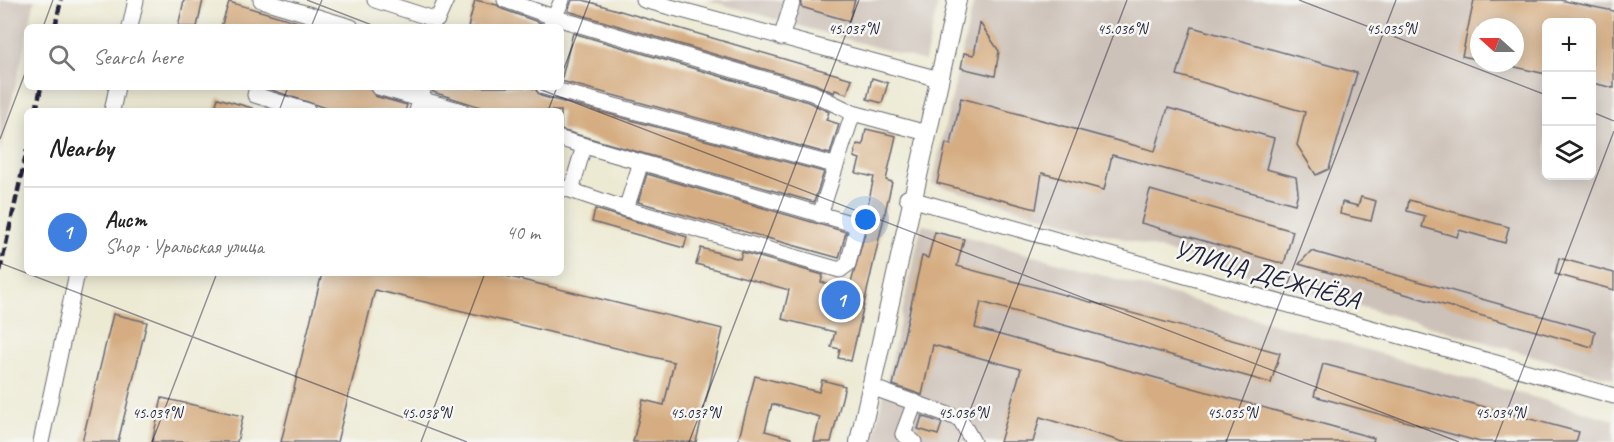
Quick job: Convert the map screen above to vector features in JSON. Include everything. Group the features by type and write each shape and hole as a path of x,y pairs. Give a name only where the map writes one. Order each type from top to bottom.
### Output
{"main road":[{"path":"946,40 953,0"},
{"path":"858,442 910,198 957,0"},
{"path":"858,442 923,132 937,78"}],"street":[{"path":"131,24 136,0"},
{"path":"261,0 341,24"},
{"path":"375,0 435,23 446,0"},
{"path":"505,0 551,22 562,0"},
{"path":"644,0 937,78"},
{"path":"781,38 793,0"},
{"path":"564,26 812,93 853,112 923,132"},
{"path":"113,108 116,90"},
{"path":"256,90 255,95 298,108"},
{"path":"388,90 452,108"},
{"path":"555,90 834,165"},
{"path":"820,215 834,165 853,112"},
{"path":"564,140 850,223 857,228 848,264 840,270 626,209 566,188 584,146"},
{"path":"626,209 641,162"},
{"name":"УЛИЦА ДЕЖНЁВА","path":"910,198 1614,396"},
{"path":"41,442 76,276"},
{"path":"871,387 960,419 973,442"},
{"path":"914,442 903,434 915,402"}],"shaded area":[{"path":"0,0 35,0 30,24 24,24 24,48 0,153"},
{"path":"707,0 939,0 925,61"},
{"path":"974,0 1614,0 1614,379 932,184"},
{"path":"922,224 1614,420 1614,442 873,442"}],"building":[{"path":"184,0 203,0 198,24 179,24"},
{"path":"475,0 497,5 502,9 541,23 541,24 469,24"},
{"path":"572,0 583,0 852,79 847,94 835,90 834,93 815,84 568,11"},
{"path":"802,0 855,0 849,21 801,7"},
{"path":"1474,0 1560,0 1614,11 1614,88 1596,84 1596,18 1542,18 1542,73 1524,69 1524,18 1470,18"},
{"path":"229,2 305,24 222,24"},
{"path":"1470,19 1470,58 1462,56"},
{"path":"980,23 999,51 995,76 961,68 964,53 974,55"},
{"path":"1192,27 1357,73 1329,169 1316,175 1297,145 1305,112 1177,75"},
{"path":"573,33 808,102 829,112 826,120 839,124 830,154 564,82 564,69"},
{"path":"872,78 888,83 882,103 867,99"},
{"path":"272,90 371,90 375,96 407,105 406,108 325,108"},
{"path":"433,90 536,90 541,96 824,172 814,202 564,131 564,108 484,108 433,92"},
{"path":"218,98 252,108 215,108"},
{"path":"961,98 1155,151 1168,108 1274,138 1266,169 1296,177 1298,192 1295,204 1112,155 1104,190 1042,173 1036,209 937,183 946,143 951,145"},
{"path":"866,129 896,136 886,180 892,182 851,361 838,358 840,349 831,347 835,332 782,319 789,290 696,264 701,248 740,259 742,252 823,275 821,282 849,290 866,230 864,222 874,177 856,173 860,159 854,157 857,144 863,145"},
{"path":"647,174 846,232 839,258 638,202"},
{"path":"1150,190 1293,231 1284,264 1141,223"},
{"path":"1361,197 1376,201 1371,221 1340,214 1342,202 1358,206"},
{"path":"1409,200 1509,227 1505,243 1459,230 1457,237 1422,227 1425,216 1407,211"},
{"path":"595,209 687,237 684,248 592,222"},
{"path":"935,232 964,239 957,266 1280,353 1271,383 981,302 975,328 1374,438 1373,442 1123,442 1040,417 1033,442 1000,442 1021,369 933,345 922,395 893,385 922,256 928,258"},
{"path":"1311,251 1595,331 1592,347 1299,264"},
{"path":"1559,258 1614,273 1614,290 1555,274"},
{"path":"321,276 506,276 723,329 696,442 633,442 643,400 664,405 674,362 375,290 337,442 281,442"},
{"path":"113,314 147,322 118,442 82,442"},
{"path":"1323,364 1579,432 1576,442 1480,442 1314,396"},
{"path":"755,376 819,392 822,380 845,386 831,442 814,442 820,417 772,404 765,431 791,438 790,442 738,442"},
{"path":"162,398 243,416 237,442 152,442"},
{"path":"922,416 942,423 938,435 918,429"}],"railway":[{"path":"56,24 61,0"},
{"path":"37,108 40,90"},
{"path":"0,271 24,163"}],"place":[{"name":"Аист","path":"841,300"}]}
